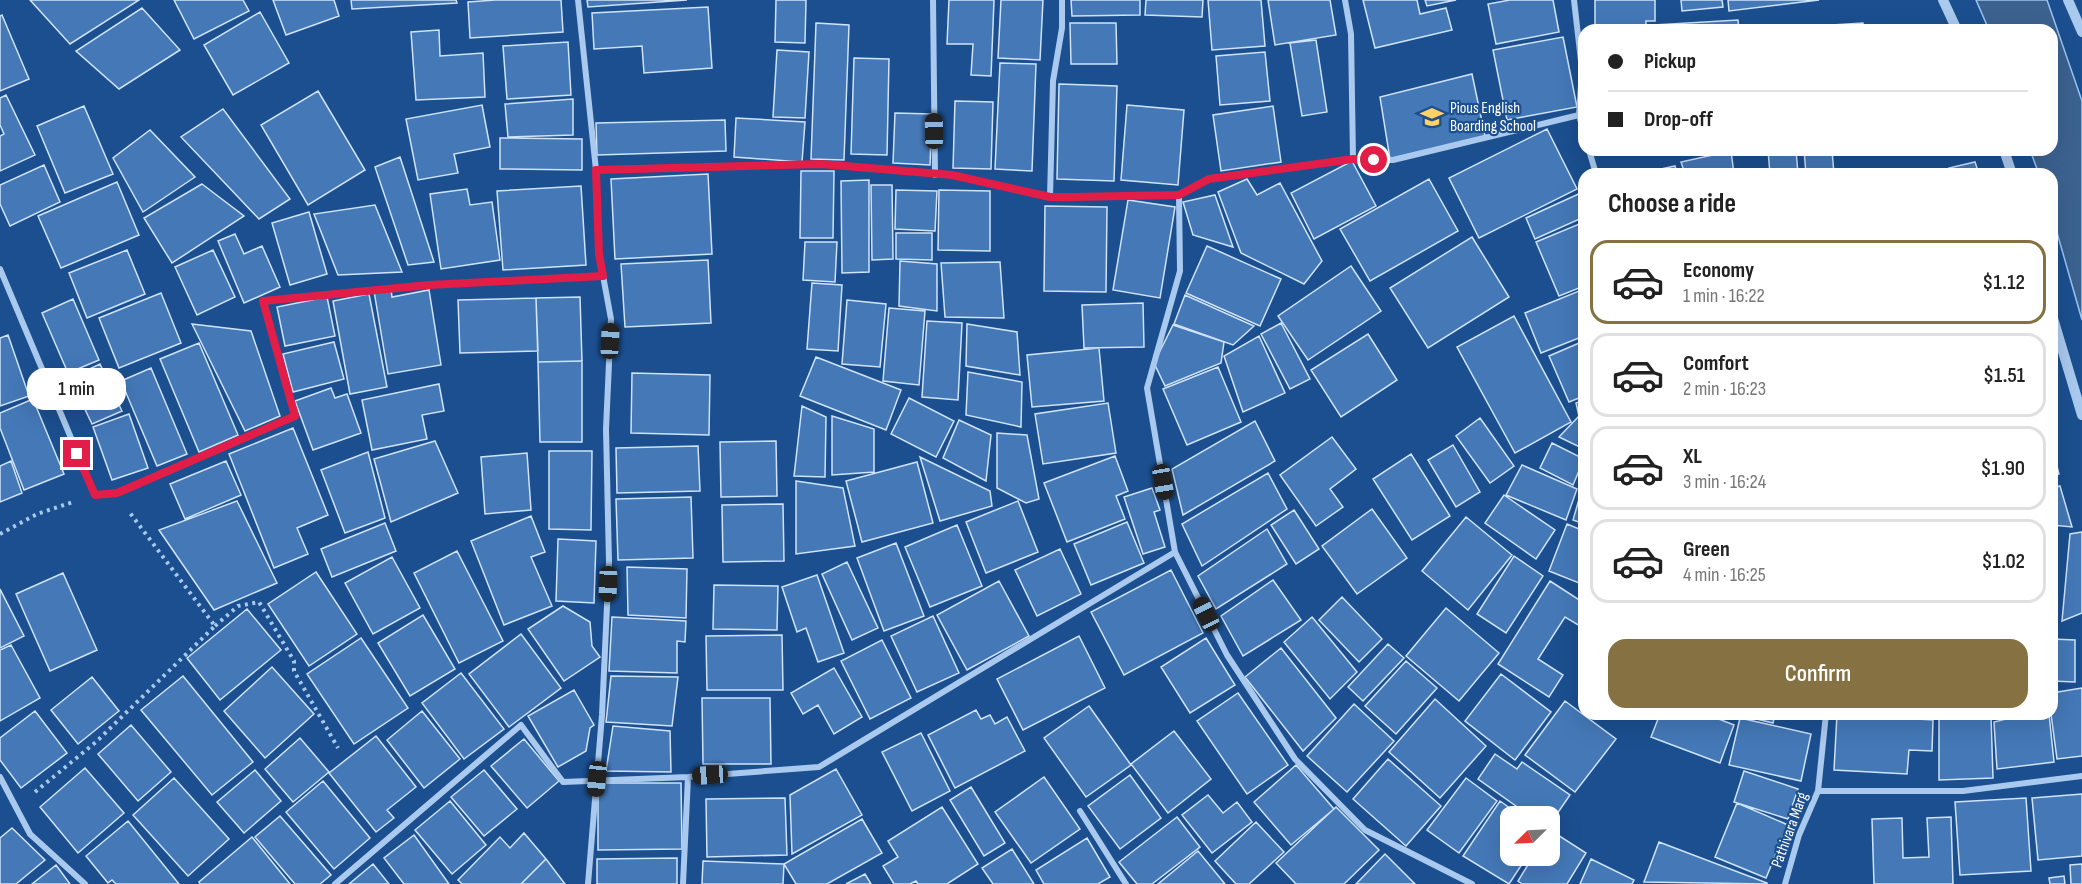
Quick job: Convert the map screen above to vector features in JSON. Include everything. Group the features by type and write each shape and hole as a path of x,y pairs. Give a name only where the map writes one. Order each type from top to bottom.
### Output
{"street":[{"path":"578,0 596,170 599,254 611,319 606,429 609,562 597,779 588,884"},
{"path":"933,0 934,174"},
{"path":"1050,197 1053,81 1062,28 1062,0"},
{"path":"1345,0 1351,34 1353,159"},
{"path":"1574,0 1578,35"},
{"path":"1943,0 1954,24"},
{"path":"2068,0 2081,25"},
{"path":"596,170 821,164 952,175 1050,197 1179,195 1209,179 1353,159 1393,160 1578,115"},
{"path":"1179,195 1180,271 1147,388 1175,552 1227,655 1295,759 1365,830 1472,884"},
{"path":"0,269 95,495 117,493 295,416 263,301 429,285 603,276"},
{"path":"2058,335 2082,415"},
{"path":"335,884 521,725 563,782 688,777 819,767 1175,552"},
{"name":"Pathivara Marg","path":"1785,884 1799,835 1818,791 1825,720"},
{"path":"1818,791 1963,791 2082,776"},
{"path":"0,777 30,834 85,884"},
{"path":"682,884 688,777"},
{"path":"1080,811 1126,884"}],"path":[{"path":"117,493 142,531 214,626"},
{"path":"0,534 37,514 95,495"},
{"path":"16,807 96,742 214,626 238,606 259,602 294,661 294,671 338,748"}],"water":[{"path":"1976,0 2047,0 2055,24 1986,24"},
{"path":"2058,32 2082,101 2082,320 2058,236 2058,168 2037,168 2032,156 2058,156"}],"building":[{"path":"30,0 139,0 70,44"},
{"path":"174,0 243,0 249,11 194,39"},
{"path":"273,0 334,0 339,16 286,35"},
{"path":"351,0 456,0 457,3 352,9"},
{"path":"561,0 563,32 470,38 468,2"},
{"path":"587,0 687,0 588,7"},
{"path":"776,0 806,0 805,43 775,42"},
{"path":"949,0 994,0 991,76 971,75 973,44 947,44"},
{"path":"1001,0 1043,0 1040,60 998,58"},
{"path":"1071,0 1140,0 1140,15 1072,16"},
{"path":"1146,0 1203,0 1202,17 1145,15"},
{"path":"1208,0 1261,0 1265,46 1212,50"},
{"path":"1268,0 1330,0 1336,35 1275,45"},
{"path":"1363,0 1417,0 1420,14 1446,8 1452,30 1375,48"},
{"path":"1425,0 1456,0 1427,6"},
{"path":"1510,0 1553,0 1559,32 1496,44 1488,4"},
{"path":"1595,0 1655,0 1655,21 1646,21 1646,24 1595,24"},
{"path":"1681,0 1722,0 1723,7 1682,11"},
{"path":"1728,0 1819,0 1729,11"},
{"path":"708,7 712,68 644,73 642,46 594,49 592,13"},
{"path":"142,8 180,50 119,89 76,51"},
{"path":"260,12 289,63 233,95 204,45"},
{"path":"2,15 29,79 0,91 0,16"},
{"path":"1738,20 1738,24 1671,24"},
{"path":"816,23 849,25 844,160 811,159"},
{"path":"1070,23 1116,23 1117,64 1071,64"},
{"path":"439,30 440,56 483,53 485,97 416,100 411,32"},
{"path":"1563,37 1577,107 1507,120 1493,50"},
{"path":"1316,40 1327,112 1302,116 1290,43"},
{"path":"568,42 571,95 507,99 503,46"},
{"path":"777,50 809,52 805,118 773,117"},
{"path":"1265,52 1270,101 1220,105 1216,56"},
{"path":"854,58 889,59 887,155 851,154"},
{"path":"1000,63 1036,64 1032,171 995,169"},
{"name":"Pious English Boarding School","path":"1472,74 1485,136 1390,159 1380,97"},
{"path":"1059,84 1117,86 1114,181 1057,179"},
{"path":"318,91 365,170 308,205 261,125"},
{"path":"6,95 35,155 0,171 0,136 4,134 0,125 0,98"},
{"path":"573,99 573,135 508,137 505,104"},
{"path":"955,101 993,102 991,169 953,168"},
{"path":"482,105 490,147 454,154 458,173 418,180 406,119"},
{"path":"1127,105 1184,110 1178,185 1121,180"},
{"path":"84,106 113,174 65,193 37,126"},
{"path":"1273,106 1281,162 1221,171 1213,115"},
{"path":"223,109 290,199 259,219 181,137"},
{"path":"895,113 932,114 930,165 893,163"},
{"path":"736,118 805,122 802,162 734,157"},
{"path":"725,120 726,151 597,155 596,123"},
{"path":"1547,129 1577,189 1479,238 1449,178"},
{"path":"150,130 195,177 143,212 113,158"},
{"path":"500,138 582,139 582,170 500,169"},
{"path":"1708,156 1732,156 1733,168 1683,168 1681,162"},
{"path":"1768,156 1796,156 1798,168 1770,168"},
{"path":"1804,156 1832,156 1834,168 1806,168"},
{"path":"400,157 434,262 408,265 375,167"},
{"path":"1352,161 1376,206 1314,239 1291,193"},
{"path":"1975,162 1977,168 1949,168"},
{"path":"44,165 60,202 10,226 0,204 0,185"},
{"path":"801,171 834,171 833,238 800,238"},
{"path":"708,174 712,254 615,259 611,179"},
{"path":"1247,179 1257,195 1280,183 1322,261 1304,284 1241,253 1218,192"},
{"path":"1429,179 1458,231 1370,281 1340,229"},
{"path":"869,180 869,272 842,273 841,181"},
{"path":"117,182 139,235 61,268 38,216"},
{"path":"202,184 244,216 172,263 144,218"},
{"path":"871,185 892,185 893,259 872,260"},
{"path":"581,186 586,265 503,270 497,191"},
{"path":"467,189 470,205 492,202 500,260 441,269 430,194"},
{"path":"896,190 937,191 935,231 895,229"},
{"path":"939,190 990,191 990,251 938,250"},
{"path":"1578,194 1578,220 1535,239 1526,218"},
{"path":"1215,195 1233,247 1193,235 1183,202"},
{"path":"1128,200 1175,207 1160,298 1113,290"},
{"path":"375,205 402,272 338,275 314,214"},
{"path":"1045,206 1107,207 1106,292 1044,291"},
{"path":"309,212 327,274 290,285 272,223"},
{"path":"1578,224 1578,288 1559,296 1536,242"},
{"path":"896,233 932,233 932,260 896,259"},
{"path":"235,234 244,254 262,246 280,287 244,303 218,241"},
{"path":"1472,237 1509,297 1428,348 1390,288"},
{"path":"805,242 837,242 835,282 803,280"},
{"path":"1207,246 1281,279 1260,326 1186,293"},
{"path":"127,250 145,294 87,318 69,273"},
{"path":"213,250 235,297 197,315 175,267"},
{"path":"708,260 711,323 625,327 621,264"},
{"path":"900,261 937,264 937,311 899,306"},
{"path":"1000,262 1004,318 945,317 941,263"},
{"path":"1351,266 1381,311 1308,360 1278,316"},
{"path":"812,283 842,285 838,351 807,349"},
{"path":"391,289 392,297 429,290 441,365 388,374 374,291"},
{"path":"1578,291 1578,338 1541,353 1525,313"},
{"path":"161,293 181,343 119,368 99,318"},
{"path":"369,294 387,387 350,394 333,301"},
{"path":"1185,295 1254,326 1233,345 1174,324"},
{"path":"327,297 335,336 285,346 277,307"},
{"path":"580,297 582,361 538,362 536,298"},
{"path":"536,298 538,351 460,353 458,300"},
{"path":"73,299 99,360 68,373 42,313"},
{"path":"847,300 886,304 880,367 842,364"},
{"path":"1143,303 1144,347 1084,348 1082,305"},
{"path":"889,308 925,311 919,385 883,381"},
{"path":"1514,316 1571,422 1515,453 1457,347"},
{"path":"927,321 962,323 958,400 922,397"},
{"path":"1281,323 1310,379 1290,389 1261,334"},
{"path":"192,324 251,331 280,416 245,431"},
{"path":"967,324 1017,332 1020,375 966,366"},
{"path":"1173,325 1224,342 1221,363 1165,386 1154,363"},
{"path":"1368,334 1397,380 1341,417 1311,370"},
{"path":"8,335 29,396 0,406 0,338"},
{"path":"1259,336 1285,393 1243,412 1224,356"},
{"path":"334,342 344,379 293,392 283,354"},
{"path":"199,343 238,435 199,452 160,359"},
{"path":"1578,344 1578,398 1569,402 1549,356"},
{"path":"1099,348 1104,401 1032,407 1027,355"},
{"path":"816,357 901,390 886,430 800,396"},
{"path":"582,361 582,442 540,442 538,362"},
{"path":"100,364 122,411 92,424 70,378"},
{"path":"1218,367 1241,422 1187,445 1163,389"},
{"path":"151,368 187,454 157,466 121,381"},
{"path":"968,372 1022,382 1021,427 966,415"},
{"path":"632,373 710,375 709,435 631,433"},
{"path":"439,384 444,411 422,415 427,439 372,450 362,400"},
{"path":"331,388 335,398 347,394 361,433 313,450 295,401"},
{"path":"909,398 954,421 936,457 891,434"},
{"path":"33,399 64,474 24,490 0,428 0,413"},
{"path":"1108,403 1116,453 1043,464 1035,414"},
{"path":"802,406 826,417 825,477 794,476"},
{"path":"129,414 148,468 112,480 93,427"},
{"path":"832,416 874,429 874,472 832,475"},
{"path":"1578,417 1578,446 1559,437"},
{"path":"1480,418 1514,466 1490,483 1456,436"},
{"path":"959,420 991,435 986,481 943,458"},
{"path":"1255,421 1275,461 1183,515 1172,469"},
{"path":"293,428 328,515 297,528 308,554 274,568 229,454"},
{"path":"997,433 1027,435 1039,499 1026,503 997,488"},
{"path":"1332,437 1356,469 1330,489 1343,507 1316,526 1280,475"},
{"path":"435,441 458,493 391,522 374,459"},
{"path":"776,441 777,496 721,497 720,442"},
{"path":"1552,443 1578,456 1578,473 1573,485 1540,468"},
{"path":"1453,445 1480,492 1456,507 1428,460"},
{"path":"698,446 700,491 617,493 616,448"},
{"path":"549,451 592,451 591,530 549,529"},
{"path":"368,452 385,518 345,533 321,470"},
{"path":"527,453 531,510 485,514 481,457"},
{"path":"1411,454 1450,516 1412,540 1373,479"},
{"path":"1115,456 1128,491 1116,496 1125,519 1067,542 1044,483"},
{"path":"920,457 990,491 992,506 940,521"},
{"path":"11,461 22,493 0,502 0,466"},
{"path":"226,461 241,495 185,519 170,484"},
{"path":"917,462 933,523 862,542 846,481"},
{"path":"1522,465 1577,489 1566,520 1506,495"},
{"path":"1268,473 1287,509 1202,566 1182,524"},
{"path":"796,481 843,488 855,546 796,554"},
{"path":"2058,486 2060,486 2072,527 2058,526"},
{"path":"1152,488 1160,510 1154,512 1165,547 1143,554 1124,497"},
{"path":"1504,495 1555,530 1536,559 1485,523"},
{"path":"691,497 693,558 618,560 616,499"},
{"path":"237,501 277,583 214,610 159,530"},
{"path":"1018,501 1038,552 986,573 966,522"},
{"path":"1578,503 1578,522 1573,520"},
{"path":"783,504 784,561 723,562 722,505"},
{"path":"1372,509 1407,558 1357,594 1322,546"},
{"path":"1294,510 1319,549 1296,564 1271,525"},
{"path":"531,516 545,552 531,557 552,606 504,625 471,541"},
{"path":"1466,517 1512,555 1468,610 1422,571"},
{"path":"1127,522 1144,563 1091,585 1074,544"},
{"path":"385,523 396,551 332,577 321,549"},
{"path":"1567,524 1578,529 1578,583 1549,571"},
{"path":"957,525 982,586 930,607 905,547"},
{"path":"1267,529 1287,564 1216,609 1198,576"},
{"path":"2082,532 2082,613 2062,621 2070,534"},
{"path":"558,539 596,541 594,603 556,601"},
{"path":"896,543 924,616 884,631 857,558"},
{"path":"1060,549 1081,594 1037,616 1015,570"},
{"path":"457,551 503,641 459,663 414,573"},
{"path":"1514,556 1543,576 1506,633 1477,614"},
{"path":"392,557 420,608 373,634 345,583"},
{"path":"847,562 878,628 852,640 822,574"},
{"path":"627,567 687,569 686,618 628,615"},
{"path":"1171,570 1203,633 1124,675 1091,612"},
{"path":"316,572 357,634 309,666 268,604"},
{"path":"63,573 97,650 50,671 16,594"},
{"path":"817,575 844,653 818,662 806,628 797,632 782,587"},
{"path":"1273,580 1301,620 1243,656 1221,616"},
{"path":"999,581 1029,636 967,670 937,615"},
{"path":"1550,581 1578,599 1578,625 1565,617 1538,659 1563,675 1549,697 1498,664"},
{"path":"714,585 778,586 777,630 713,629"},
{"path":"0,589 24,636 0,648"},
{"path":"1342,597 1382,639 1359,662 1319,620"},
{"path":"563,606 590,622 592,646 600,657 564,681 528,629"},
{"path":"1446,608 1499,653 1459,701 1406,656"},
{"path":"247,609 281,650 220,700 187,658"},
{"path":"423,615 455,669 410,696 378,643"},
{"path":"933,616 959,673 917,692 891,636"},
{"path":"612,617 686,621 685,642 677,641 677,673 609,671"},
{"path":"1312,617 1357,672 1330,699 1284,642"},
{"path":"521,634 561,688 509,727 469,674"},
{"path":"782,635 783,690 707,690 706,636"},
{"path":"1079,636 1105,688 1023,730 997,679"},
{"path":"361,638 408,708 354,744 307,674"},
{"path":"1206,638 1235,685 1190,713 1161,667"},
{"path":"2058,639 2075,640 2075,682 2058,681"},
{"path":"882,640 911,698 870,719 841,661"},
{"path":"1388,644 1404,658 1363,701 1348,687"},
{"path":"11,645 40,698 0,721 0,650"},
{"path":"1281,648 1336,718 1303,751 1245,677"},
{"path":"1406,661 1437,688 1396,734 1365,706"},
{"path":"272,667 314,714 265,758 224,711"},
{"path":"834,668 862,717 834,734 818,705 803,714 791,693"},
{"path":"461,673 504,729 464,759 422,703"},
{"path":"1501,674 1551,712 1515,760 1465,721"},
{"path":"183,676 253,762 212,795 141,710"},
{"path":"611,676 678,677 672,726 606,722"},
{"path":"92,677 119,711 78,744 51,710"},
{"path":"2082,688 2082,756 2057,759 2052,720 2058,720 2058,692"},
{"path":"574,690 594,725 590,728 586,751 558,767 528,716"},
{"path":"1238,693 1288,765 1247,794 1197,721"},
{"path":"702,698 770,698 771,764 703,764"},
{"path":"1435,699 1486,746 1440,798 1389,752"},
{"path":"1565,701 1578,711 1578,720 1590,720 1616,739 1575,792 1525,755"},
{"path":"1354,704 1394,741 1347,792 1307,756"},
{"path":"1089,706 1131,765 1086,797 1044,738"},
{"path":"976,710 981,719 990,715 995,724 1007,717 1025,751 955,788 928,735"},
{"path":"35,711 67,753 21,788 0,760 0,738"},
{"path":"422,711 460,759 424,788 387,740"},
{"path":"1658,720 1721,720 1734,725 1720,763 1651,737"},
{"path":"1740,720 1811,734 1801,781 1729,765"},
{"path":"1837,720 1933,720 1932,751 1909,750 1907,774 1834,770"},
{"path":"1939,720 1991,720 1993,778 1939,780"},
{"path":"2050,720 2054,762 1997,769 1994,722"},
{"path":"131,725 171,772 138,801 98,754"},
{"path":"613,726 670,731 671,772 606,771"},
{"path":"1174,731 1211,779 1168,813 1131,764"},
{"path":"921,733 950,791 912,811 882,752"},
{"path":"376,736 416,787 387,810 394,818 376,832 329,773"},
{"path":"300,738 329,772 293,802 265,769"},
{"path":"524,739 559,781 527,808 491,766"},
{"path":"1495,754 1517,769 1522,762 1570,795 1560,810 1560,806 1516,806 1478,779"},
{"path":"1388,759 1441,806 1406,846 1353,799"},
{"path":"1296,765 1334,809 1291,845 1254,802"},
{"path":"85,768 124,813 78,853 40,807"},
{"path":"836,769 862,815 792,854 790,795"},
{"path":"255,770 281,801 244,833 217,802"},
{"path":"484,770 517,809 484,836 451,797"},
{"path":"1744,771 1798,789 1788,819 1734,802"},
{"path":"1130,775 1161,818 1120,849 1088,806"},
{"path":"1044,777 1080,829 1031,863 995,812"},
{"path":"174,778 229,839 188,876 133,815"},
{"path":"1466,778 1497,801 1459,853 1427,830"},
{"path":"323,781 370,838 334,869 286,812"},
{"path":"598,783 681,783 682,849 598,850"},
{"path":"971,787 1005,843 984,856 950,800"},
{"path":"2082,794 2082,856 2038,860 2032,798"},
{"path":"1208,795 1223,813 1237,802 1252,822 1212,853 1182,815"},
{"path":"785,798 787,855 707,857 706,799"},
{"path":"2026,798 2031,871 1960,875 1955,802"},
{"path":"450,801 486,845 452,874 415,830"},
{"path":"1500,801 1507,806 1500,806 1500,866 1521,866 1509,884 1463,856"},
{"path":"1737,803 1788,825 1766,878 1715,857"},
{"path":"942,807 978,864 947,884 918,884 916,881 910,884 894,884 883,866 898,857 888,841"},
{"path":"1336,807 1379,850 1344,884 1296,884 1276,863"},
{"path":"280,816 331,875 320,884 295,884 255,837"},
{"path":"1177,817 1200,847 1152,884 1137,884 1119,862"},
{"path":"1951,817 1953,884 1874,884 1872,819 1902,818 1903,858 1929,857 1927,818"},
{"path":"862,819 882,853 827,884 796,884 784,864"},
{"path":"128,821 179,884 116,884 112,880 108,883 86,856"},
{"path":"1256,822 1284,852 1249,884 1236,884 1215,861"},
{"path":"12,828 45,860 16,884 0,884 0,838"},
{"path":"524,833 546,859 521,884 462,884 458,880 500,837 510,848"},
{"path":"414,835 449,884 404,884 384,858"},
{"path":"1560,836 1586,853 1567,884 1522,884 1518,881 1527,866 1560,866"},
{"path":"252,837 290,884 200,884 199,882"},
{"path":"1087,838 1110,877 1098,884 1044,884 1036,870"},
{"path":"1659,842 1767,883 1767,884 1644,882"},
{"path":"1012,849 1034,884 993,884 982,868"},
{"path":"1198,851 1225,884 1158,884"},
{"path":"1385,854 1415,884 1356,884"},
{"path":"677,858 677,884 597,884 597,859"},
{"path":"546,859 565,884 521,884"},
{"path":"1591,859 1634,880 1632,884 1580,884"},
{"path":"703,861 784,864 783,884 702,884"},
{"path":"373,864 389,884 349,884"},
{"path":"2082,864 2082,884 2071,884 2070,865"},
{"path":"56,865 70,884 32,884"},
{"path":"865,874 871,884 846,884"},
{"path":"2064,876 2065,884 2050,884 2049,878"}],"place":[{"name":"Pious English Boarding School","path":"1432,117"}],"route":[{"path":"77,454 95,495 117,493 295,416 263,301 429,285 603,276 599,254 596,170 821,164 952,175 1050,197 1179,195 1209,179 1353,159 1374,160"}]}
